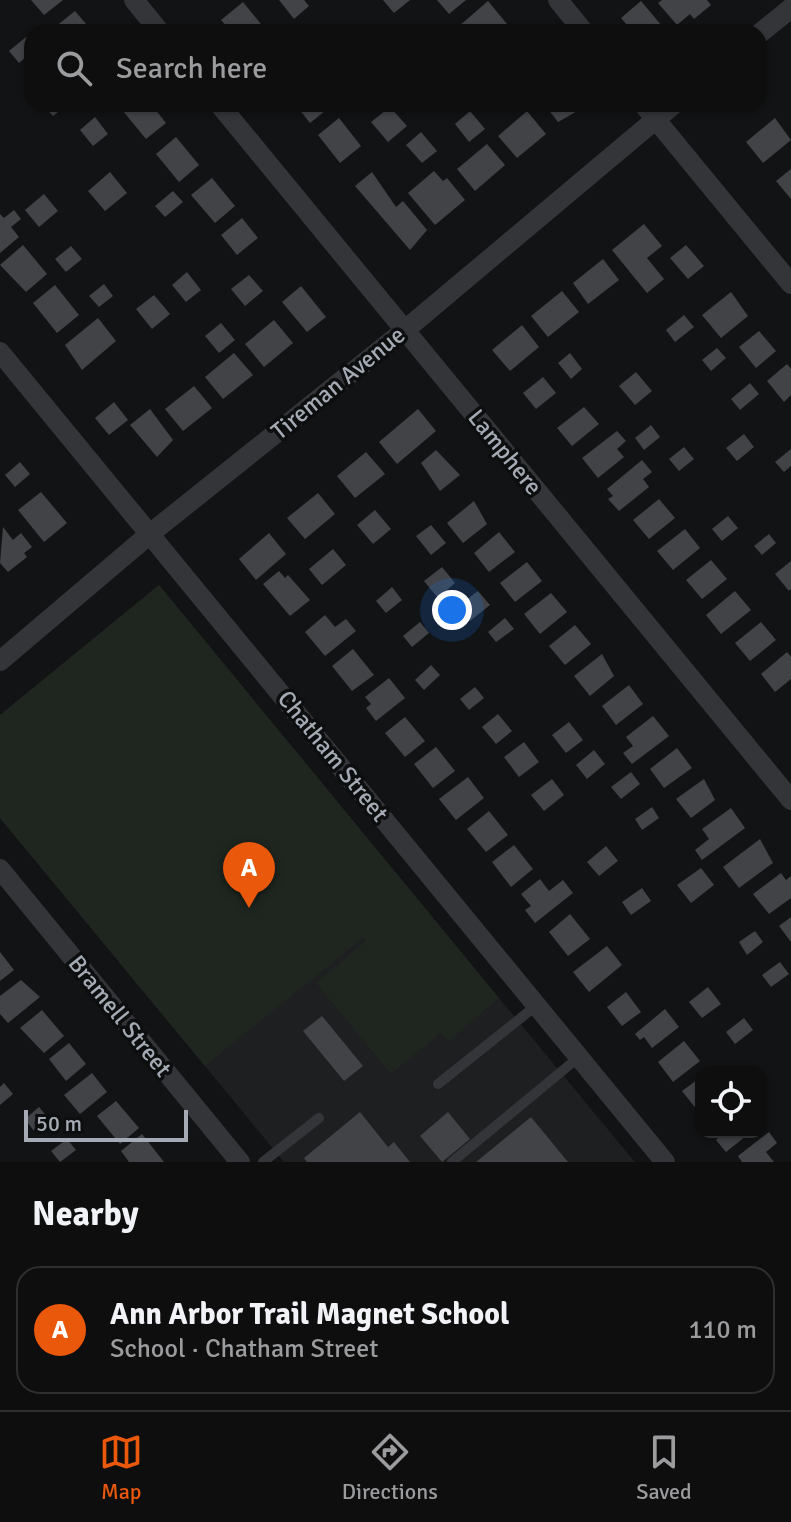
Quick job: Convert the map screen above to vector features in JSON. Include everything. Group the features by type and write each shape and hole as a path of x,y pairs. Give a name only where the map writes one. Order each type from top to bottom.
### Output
{"street":[{"path":"134,0 154,24"},
{"path":"558,0 578,24"},
{"path":"767,28 791,8"},
{"name":"Lamphere","path":"226,112 791,800"},
{"path":"649,112 791,284"},
{"name":"Tireman Avenue","path":"0,661 151,533 405,330 649,112"},
{"name":"Chatham Street","path":"0,352 665,1162"},
{"name":"Bramell Street","path":"0,869 240,1162"}],"lane":[{"path":"438,1084 537,1005"},
{"path":"452,1162 579,1057"},
{"path":"263,1162 319,1118"}],"shaded area":[{"path":"159,585 635,1162 284,1162 0,818 0,715"},
{"path":"159,585 499,998 449,1041 441,1033 391,1074 316,983 366,941 364,937 205,1066 0,818 0,715"}],"building":[{"path":"31,0 63,0 44,15"},
{"path":"279,0 304,0 309,6 294,19"},
{"path":"383,0 410,0 394,13"},
{"path":"437,0 466,0 449,14"},
{"path":"662,0 707,0 711,5 694,19 690,14 676,24 658,3"},
{"path":"488,1 507,24 461,24"},
{"path":"641,1 660,24 626,24 621,18"},
{"path":"243,2 261,24 224,24 221,20"},
{"path":"75,11 86,24 59,24"},
{"path":"24,39 24,59 19,63 9,51"},
{"path":"124,112 157,112 166,123 146,139"},
{"path":"301,112 324,112 310,123"},
{"path":"384,112 394,112 407,126 388,142 371,122"},
{"path":"471,112 485,129 469,142 455,124"},
{"path":"526,112 546,134 517,158 498,136"},
{"path":"550,112 576,112 558,122"},
{"path":"95,117 108,134 93,146 80,130"},
{"path":"339,118 361,146 340,163 318,135"},
{"path":"775,118 791,140 763,163 746,142"},
{"path":"421,132 437,151 422,163 406,145"},
{"path":"176,137 199,165 179,182 156,154"},
{"path":"487,144 505,165 475,191 457,169"},
{"path":"791,169 791,199 776,181"},
{"path":"434,171 443,181 447,178 465,200 435,225 408,193"},
{"path":"110,172 127,193 105,211 88,191"},
{"path":"372,172 396,207 403,201 427,230 410,250 355,186"},
{"path":"212,178 235,206 215,223 191,195"},
{"path":"173,191 183,202 165,217 155,206"},
{"path":"44,194 58,211 39,227 25,210"},
{"path":"14,210 21,219 11,227 19,237 0,253 0,214 4,218"},
{"path":"242,218 258,238 237,255 221,235"},
{"path":"644,224 662,246 647,258 664,279 647,293 612,250"},
{"path":"23,245 47,274 26,292 0,265"},
{"path":"686,245 704,266 688,279 670,258"},
{"path":"71,246 82,259 66,272 55,259"},
{"path":"603,259 619,280 588,304 573,283"},
{"path":"187,272 201,290 186,302 172,285"},
{"path":"249,275 263,291 245,306 231,289"},
{"path":"104,284 113,296 99,307 89,296"},
{"path":"55,285 79,315 57,333 33,303"},
{"path":"301,286 326,317 307,332 282,302"},
{"path":"562,291 579,312 548,337 531,316"},
{"path":"731,292 748,316 721,338 702,315"},
{"path":"154,295 170,314 152,329 136,309"},
{"path":"684,315 694,327 675,342 666,330"},
{"path":"98,318 116,341 82,370 65,345"},
{"path":"274,320 293,343 264,367 245,344"},
{"path":"221,323 235,340 219,353 205,336"},
{"path":"522,325 539,347 510,371 492,350"},
{"path":"759,331 776,351 756,368 739,347"},
{"path":"717,348 726,358 711,371 702,360"},
{"path":"234,353 253,375 223,399 205,377"},
{"path":"570,353 582,369 571,379 558,363"},
{"path":"787,364 791,369 791,395 784,402 767,381"},
{"path":"636,372 652,391 635,405 619,386"},
{"path":"543,377 556,393 536,409 523,393"},
{"path":"750,383 759,394 740,410 731,399"},
{"path":"194,386 212,408 183,431 165,409"},
{"path":"114,402 128,420 109,435 95,418"},
{"path":"584,407 599,424 572,446 557,428"},
{"path":"150,409 173,440 157,457 130,425"},
{"path":"418,409 436,431 397,464 379,442"},
{"path":"651,425 660,437 644,450 635,438"},
{"path":"617,431 626,441 617,449 624,457 598,478 582,458"},
{"path":"744,434 754,447 737,461 726,448"},
{"path":"684,447 694,459 679,471 669,459"},
{"path":"791,449 791,466 784,472 775,462"},
{"path":"436,450 460,475 440,491 421,463"},
{"path":"366,452 385,474 355,498 337,476"},
{"path":"642,460 652,472 643,479 649,487 619,511 608,499 613,496 607,489"},
{"path":"20,462 30,474 15,487 5,475"},
{"path":"41,492 67,523 44,542 18,510"},
{"path":"318,493 335,514 305,539 287,518"},
{"path":"659,499 675,518 649,539 633,520"},
{"path":"474,501 487,524 463,543 447,523"},
{"path":"375,510 391,529 373,544 357,525"},
{"path":"728,516 738,528 722,541 712,529"},
{"path":"431,525 446,543 431,555 416,536"},
{"path":"3,527 13,540 21,533 32,547 24,553 27,557 8,572 0,563"},
{"path":"685,529 700,548 673,570 657,551"},
{"path":"499,532 515,552 489,572 474,553"},
{"path":"269,533 286,554 256,580 239,559"},
{"path":"769,534 776,543 762,555 754,546"},
{"path":"333,549 346,565 322,585 309,569"},
{"path":"711,560 727,579 702,599 686,580"},
{"path":"791,561 791,589 789,591 775,574"},
{"path":"527,562 542,581 515,602 500,583"},
{"path":"442,567 455,583 438,598 424,581"},
{"path":"279,571 285,578 288,575 310,600 290,616 263,584"},
{"path":"392,587 402,600 386,613 376,601"},
{"path":"478,591 490,605 470,621 458,606"},
{"path":"735,591 751,610 721,634 706,615"},
{"path":"551,593 567,612 540,634 524,614"},
{"path":"325,615 335,627 346,619 356,631 325,656 305,632"},
{"path":"505,618 514,629 496,642 488,632"},
{"path":"420,622 429,633 412,647 403,636"},
{"path":"761,622 776,640 750,661 735,643"},
{"path":"575,625 591,644 565,665 549,646"},
{"path":"353,649 374,675 352,691 332,666"},
{"path":"787,652 791,657 791,679 775,692 761,674"},
{"path":"602,654 614,676 590,696 574,676"},
{"path":"431,665 440,675 424,690 415,680"},
{"path":"389,678 405,698 376,721 366,708 371,704 365,697"},
{"path":"629,685 643,704 616,725 602,706"},
{"path":"475,687 484,698 469,710 460,699"},
{"path":"498,714 512,731 496,744 482,727"},
{"path":"653,716 669,736 632,764 623,753 633,746 626,737"},
{"path":"405,717 425,741 405,757 385,733"},
{"path":"569,722 583,740 566,753 552,735"},
{"path":"524,742 539,762 519,777 504,757"},
{"path":"436,747 455,771 433,788 414,764"},
{"path":"677,748 692,768 664,788 650,769"},
{"path":"594,750 605,764 587,779 576,765"},
{"path":"631,772 640,784 621,799 611,787"},
{"path":"468,777 484,798 456,820 439,799"},
{"path":"552,779 564,795 544,811 531,795"},
{"path":"704,779 715,800 691,818 676,799"},
{"path":"652,807 659,818 642,830 635,819"},
{"path":"731,808 745,828 702,860 695,850 709,839 702,829"},
{"path":"489,811 508,835 486,852 467,829"},
{"path":"760,839 773,863 739,888 723,867"},
{"path":"514,845 533,869 511,887 492,862"},
{"path":"606,846 618,861 599,876 587,862"},
{"path":"701,868 714,885 691,903 677,885"},
{"path":"781,873 786,880 791,876 791,898 769,914 753,894"},
{"path":"540,879 549,891 563,880 573,893 535,923 525,910 531,906 521,894"},
{"path":"642,888 651,901 631,915 622,902"},
{"path":"570,914 590,939 568,956 549,932"},
{"path":"791,917 791,942 779,926"},
{"path":"755,931 763,942 747,955 739,942"},
{"path":"607,946 622,965 589,992 573,972"},
{"path":"0,952 14,970 0,981"},
{"path":"780,962 789,974 771,987 762,975"},
{"path":"21,980 40,997 8,1023 0,1014 0,996"},
{"path":"708,987 721,1004 702,1018 689,1002"},
{"path":"626,992 641,1012 622,1026 607,1007"},
{"path":"665,1009 679,1027 652,1048 644,1037 640,1040 635,1034"},
{"path":"42,1010 64,1036 44,1053 20,1028"},
{"path":"322,1016 363,1066 344,1081 303,1031"},
{"path":"744,1018 753,1030 735,1044 726,1032"},
{"path":"684,1041 700,1061 673,1082 658,1062"},
{"path":"69,1043 86,1064 66,1081 49,1059"},
{"path":"92,1073 107,1092 80,1114 64,1095"},
{"path":"695,1081 695,1107 682,1091"},
{"path":"4,1083 13,1094 0,1105 0,1087"},
{"path":"116,1101 139,1128 120,1144 97,1116"},
{"path":"39,1107 49,1119 34,1131 25,1119"},
{"path":"360,1112 388,1147 394,1142 410,1162 307,1162 304,1158"},
{"path":"448,1112 470,1139 442,1162 420,1136"},
{"path":"531,1117 568,1162 476,1162"},
{"path":"769,1132 777,1143 766,1152 774,1162 742,1162 738,1156 761,1138 767,1138"},
{"path":"142,1134 164,1162 129,1162 121,1151"},
{"path":"718,1138 744,1138 726,1152 716,1140"},
{"path":"67,1139 76,1150 60,1162 51,1151"}],"place":[{"name":"Ann Arbor Trail Magnet School","path":"249,908"}]}
